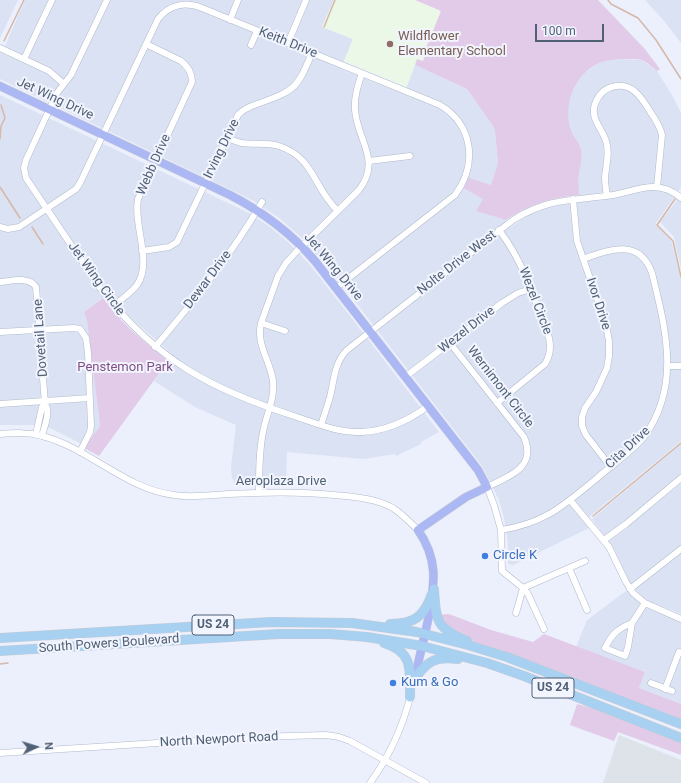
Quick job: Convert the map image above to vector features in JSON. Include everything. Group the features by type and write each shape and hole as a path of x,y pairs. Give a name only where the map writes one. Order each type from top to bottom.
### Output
{"highway":[{"path":"352,623 396,624 414,620 419,617 428,607 434,589"},
{"path":"434,589 436,615 444,629 460,638 507,657"},
{"name":"South Powers Boulevard","path":"0,638 271,622 352,623 425,634 468,645 507,657 681,724"},
{"name":"South Powers Boulevard","path":"0,651 279,634 346,635 389,640 468,657 509,670 681,738"},
{"path":"346,635 389,645 400,650 410,666 410,697"},
{"path":"414,680 426,664 440,658 479,663 509,670"}],"main road":[{"name":"Jet Wing Drive","path":"0,86 205,183 257,210 279,226 302,246 336,288 472,461 487,487"},
{"name":"Wernimont Circle","path":"418,530 466,497 487,487"},
{"name":"Aeroplaza Drive","path":"414,680 434,589 431,555 418,530"}],"street":[{"path":"24,59 52,0"},
{"name":"Jet Wing Circle","path":"107,0 71,75 57,93 26,160 24,168 26,178 114,306 132,326 155,347 206,382 237,396 321,425 353,432 377,431 403,422 428,406"},
{"path":"230,20 238,0"},
{"path":"288,44 306,0"},
{"name":"Keith Drive","path":"0,227 8,229 19,227 73,191 78,186 161,15 169,9 185,2 440,105 450,112 466,136 469,149 469,162 463,182 450,199 336,288"},
{"path":"251,45 257,31"},
{"name":"Webb Drive","path":"114,306 137,285 142,273 144,267 137,218 137,205 140,194 155,160 191,87 192,77 189,68 181,61 146,44"},
{"path":"0,48 49,71 64,84"},
{"name":"Irving Drive","path":"142,251 169,247 177,242 238,115 249,107 284,94 296,85 302,76 312,53"},
{"path":"259,493 259,459 261,439 270,408 273,383 271,372 260,341 259,330 278,276 290,257 338,211 363,184 369,170 369,161 355,111 355,94 362,73"},
{"path":"607,196 605,179 607,144 595,120 595,104 598,97 604,90 614,86 624,86 634,89 644,101 662,135 657,187 671,191 681,198"},
{"path":"227,138 241,143 272,144 292,152 303,160 309,168 323,195 338,211"},
{"path":"292,152 297,146"},
{"path":"369,161 410,156"},
{"name":"Nolte Drive West","path":"321,425 330,398 335,372 340,358 347,350 513,220 532,209 554,202 607,196 648,187 657,187"},
{"name":"Ivor Drive","path":"573,199 576,237 606,326 609,341 609,356 606,368 596,392 584,408 582,426 586,436 610,466"},
{"name":"Dewar Drive","path":"155,347 220,266 262,202"},
{"name":"Wezel Circle","path":"497,403 540,369 545,364 550,353 549,338 522,265 514,250 499,230"},
{"name":"Cita Drive","path":"502,530 533,523 551,514 570,500 638,443 660,415 667,394 671,366 668,343 652,272 647,262 635,252 621,248 608,250 583,259"},
{"path":"79,257 85,253"},
{"name":"Dovetail Lane","path":"0,282 26,280 35,285 37,290 46,403 48,408 47,415 39,435"},
{"name":"Wezel Drive","path":"405,377 507,299 518,293 531,289"},
{"path":"199,294 205,299"},
{"path":"261,323 285,331"},
{"path":"0,332 74,328 77,328 82,332 86,338 88,353 90,430 80,452"},
{"name":"Wernimont Circle","path":"450,343 524,436 526,442 528,453 525,462 516,473 487,487"},
{"path":"671,366 681,366"},
{"path":"206,382 210,375"},
{"path":"0,404 46,403 90,398"},
{"path":"375,423 377,431"},
{"name":"Aeroplaza Drive","path":"0,434 15,433 39,435 57,441 139,484 165,494 190,496 308,492 370,500 394,509 418,530"},
{"path":"604,540 626,524 681,478"},
{"name":"Jet Wing Drive","path":"487,487 502,530 502,571 523,588"},
{"path":"570,500 604,540 630,589 645,603 681,618"},
{"path":"630,589 681,549"},
{"path":"523,588 585,560"},
{"path":"569,568 587,610"},
{"path":"516,613 523,588"},
{"path":"523,588 528,594 544,629"},
{"path":"632,623 611,636 605,648 624,656 628,647 632,623 645,603"},
{"path":"665,689 679,652 681,653"},
{"name":"Aeroplaza Drive","path":"370,783 385,760 400,727 414,680"},
{"path":"650,683 672,691"},
{"name":"North Newport Road","path":"0,753 252,737 326,735 350,740 426,783"}],"shaded area":[{"path":"0,0 18,0 0,38"},
{"path":"25,0 334,0 322,27 353,39 341,69 404,94 415,65 467,89 493,126 495,131 498,163 491,186 469,178 484,199 476,211 506,220 511,227 531,213 549,207 578,202 581,150 571,131 568,116 568,102 574,86 583,74 604,61 612,59 642,60 657,71 681,113 681,188 655,224 671,240 681,279 681,441 589,517 589,528 513,565 508,564 508,545 502,510 499,500 482,466 337,278 301,237 278,217 252,200 0,79 0,44 5,46"},
{"name":"Wildflower Elementary School","path":"334,0 415,0 442,11 426,48 428,49 423,62 417,60 406,87 344,61 353,39 322,27"},
{"path":"645,0 681,0 681,43 665,22"},
{"path":"0,95 249,213 270,227 289,243 310,265 439,432 421,442 421,444 396,456 395,454 364,459 287,452 286,483 234,485 231,467 236,425 195,407 154,381 172,354 133,320 109,293 84,312 87,321 100,426 84,448 78,442 50,428 34,425 0,425"},
{"path":"681,195 681,269 674,237 660,222"},
{"path":"681,444 681,614 648,601 639,593 630,583 614,549 592,519"},
{"path":"626,591 646,608 681,621 681,704 639,688 645,672 576,647 587,620"},
{"path":"619,735 681,760 681,783 603,783"}],"green space":[{"path":"415,0 598,0 644,48 660,69 657,71 639,59 608,60 595,65 586,72 579,79 574,88 568,109 572,133 582,152 579,177 579,195 549,200 523,210 506,220 476,211 483,199 464,188 469,178 491,185 498,163 495,131 467,89 415,65 417,59 423,61 428,49 426,48 441,11"},
{"name":"Penstemon Park","path":"103,298 141,339 168,361 99,456 84,448 100,426 87,321 84,312"},
{"path":"449,614 491,630 533,642 544,634 645,672 639,688 681,704 681,721 676,722 453,634 436,615"},
{"path":"577,704 624,716 681,738 681,755 618,732 614,741 570,725"}],"waterway":[{"path":"4,41 24,0"},
{"path":"324,27 335,0"},
{"path":"608,0 611,4 638,18 656,40 681,79"},
{"path":"0,139 1,126 5,118 1,105"},
{"path":"0,187 20,218"},
{"path":"675,199 657,225 673,241 681,277"},
{"path":"32,227 43,244"},
{"path":"593,516 681,443"},
{"path":"0,664 8,663"}],"place":[{"name":"Wildflower Elementary School","path":"390,44"},
{"name":"Circle K","path":"485,556"},
{"name":"Kum & Go","path":"393,683"}]}
